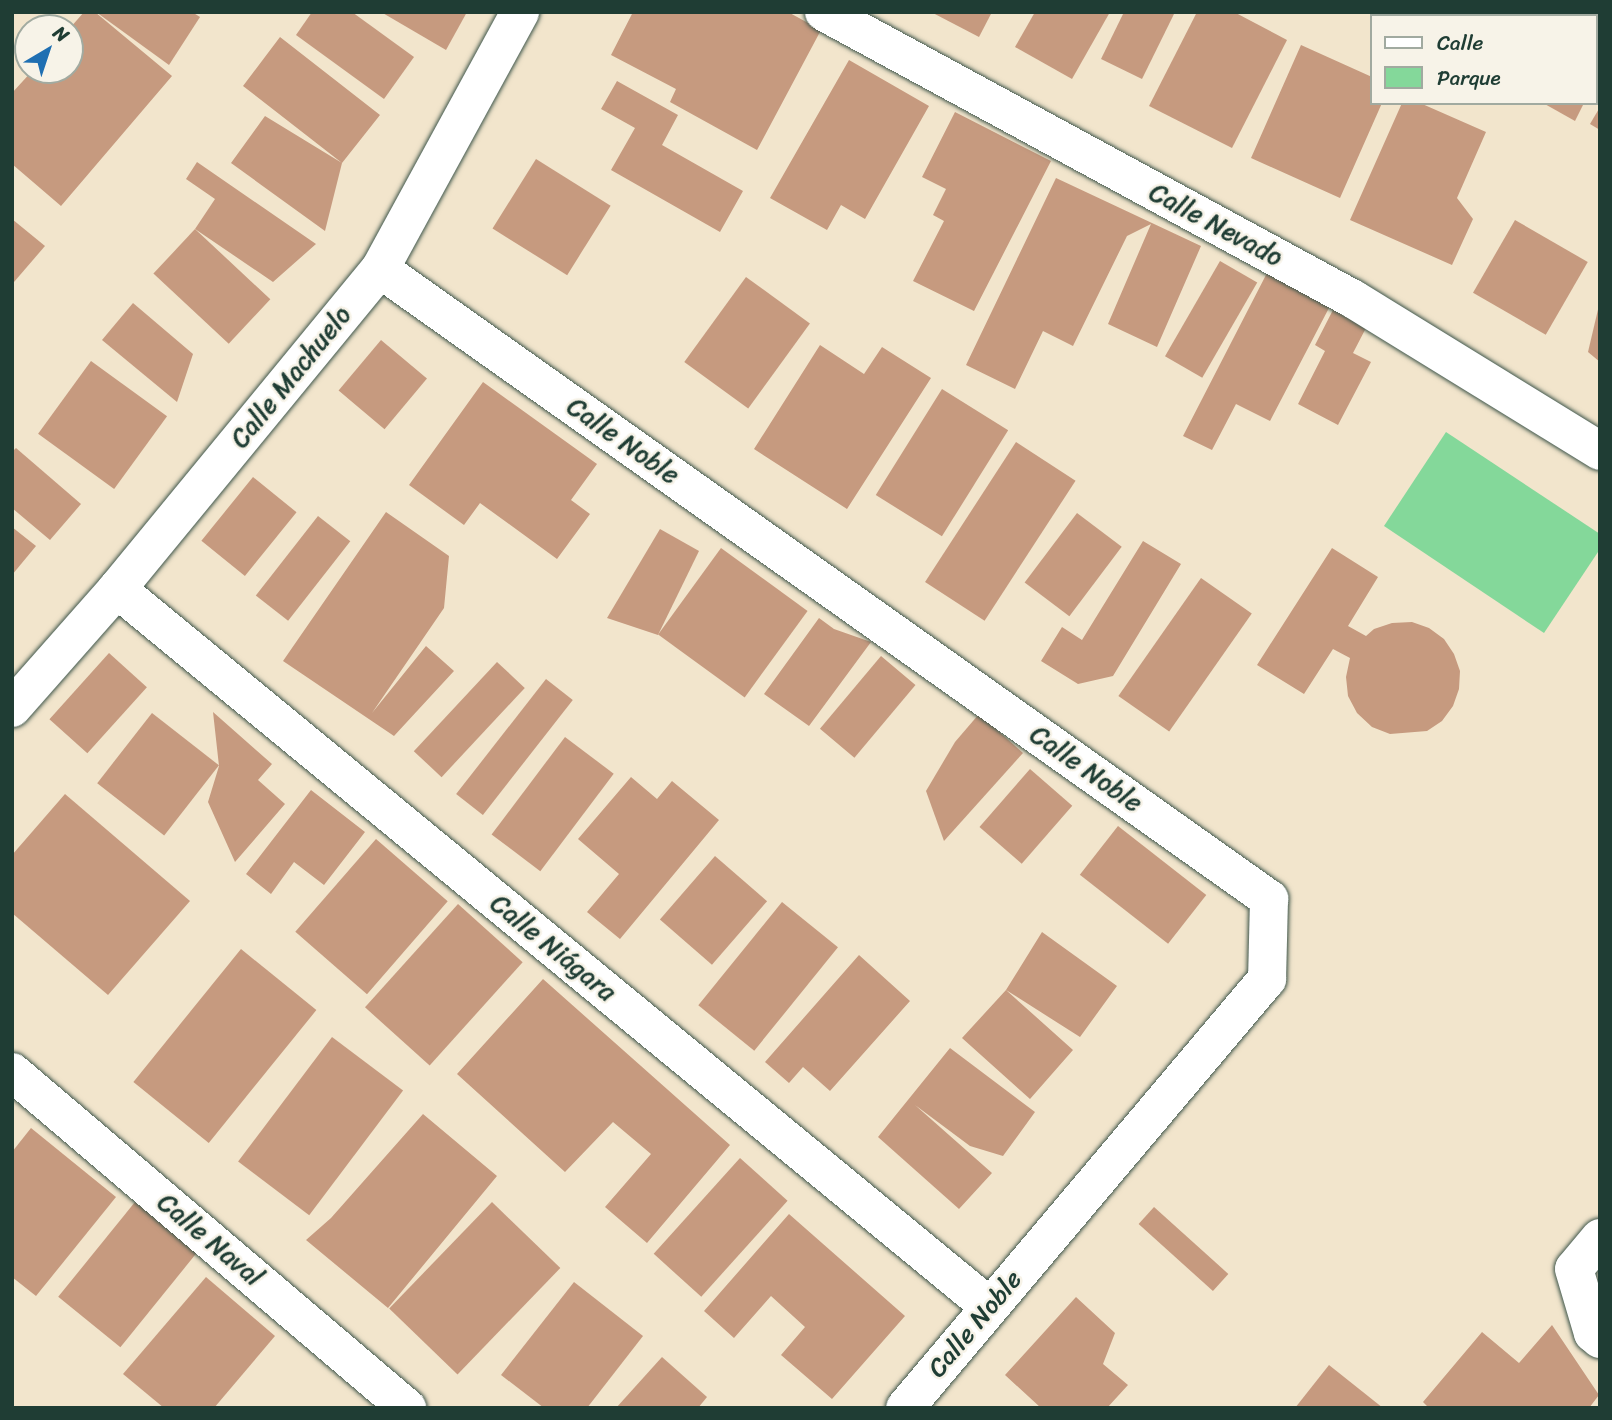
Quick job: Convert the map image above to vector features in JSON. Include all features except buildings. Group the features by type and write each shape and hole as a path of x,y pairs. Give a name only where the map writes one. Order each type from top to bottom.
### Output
{"street":[{"name":"Calle Machuelo","path":"12,708 117,589 380,269 520,12"},
{"name":"Calle Nevado","path":"824,12 1353,299 1600,451"},
{"name":"Calle Noble","path":"380,269 1269,899 1267,979 905,1408"},
{"name":"Calle Niágara","path":"117,589 990,1307"},
{"name":"Calle Naval","path":"12,1072 407,1408"},
{"path":"1600,1238 1574,1269 1592,1333 1600,1339"}],"green space":[{"path":"1446,432 1600,534 1600,549 1544,633 1384,526"}]}
